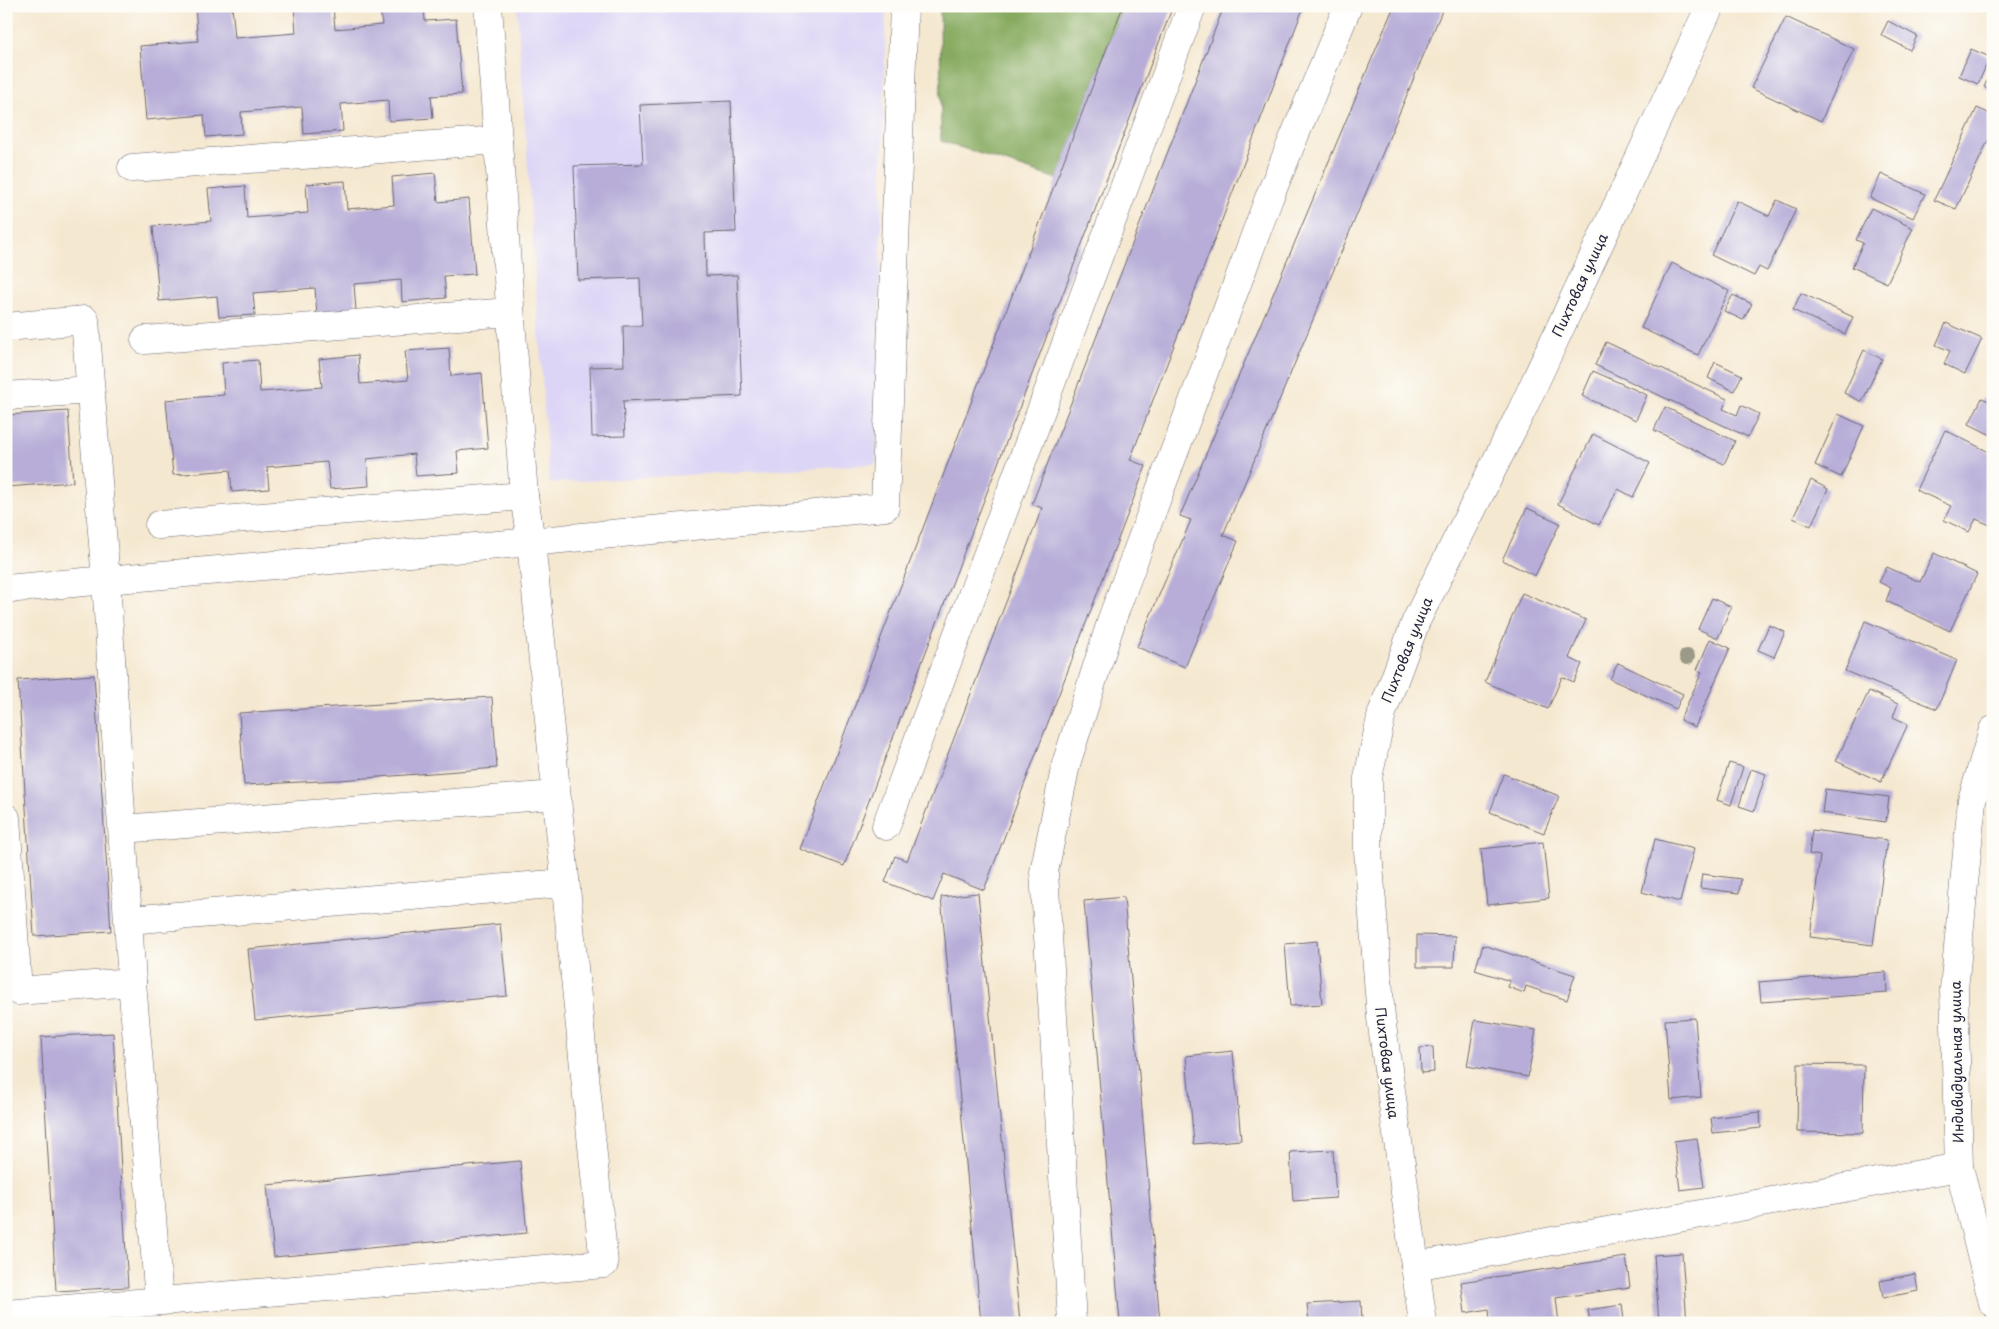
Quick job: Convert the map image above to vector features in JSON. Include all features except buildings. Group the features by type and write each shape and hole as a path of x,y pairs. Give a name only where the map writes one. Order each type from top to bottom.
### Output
{"street":[{"path":"6,1314 604,1264 524,496 488,6"},
{"path":"6,589 530,542 885,507 904,6"},
{"path":"886,826 1192,6"},
{"path":"1072,1321 1044,872 1066,764 1113,616 1269,198 1348,6"},
{"name":"Пихтовая улица","path":"1423,1323 1381,1018 1368,851 1368,778 1382,713 1416,621 1521,412 1710,6"},
{"path":"132,168 498,140"},
{"path":"145,340 510,312"},
{"path":"6,327 85,320 106,580 132,982 160,1300"},
{"path":"6,396 90,390"},
{"path":"158,525 524,496"},
{"name":"Индивидуальная улица","path":"1993,730 1972,800 1954,989 1959,1167 1993,1303"},
{"path":"123,829 556,795"},
{"path":"6,818 18,991 132,982"},
{"path":"129,920 564,883"},
{"path":"1415,1266 1959,1167"}],"shaded area":[{"path":"517,6 886,6 876,464 549,483"}],"green space":[{"path":"940,6 1123,6 1057,179 941,141"}]}
